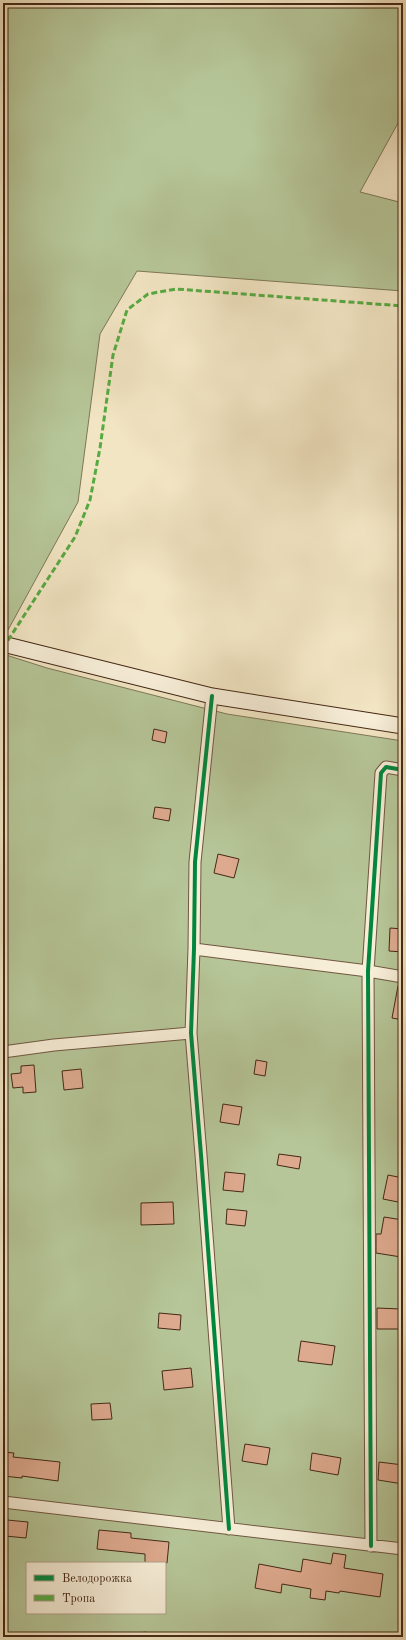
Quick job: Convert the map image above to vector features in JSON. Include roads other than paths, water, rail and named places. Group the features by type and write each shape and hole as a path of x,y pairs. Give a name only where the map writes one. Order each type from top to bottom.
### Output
{"street":[{"path":"3,644 212,696 403,726"},
{"path":"212,696 195,862 191,1033 229,1529"},
{"path":"371,1546 368,970 381,773 386,767 403,770"},
{"path":"194,949 368,970 403,977"},
{"path":"3,1052 54,1045 191,1033"},
{"path":"3,1502 403,1549"}]}
